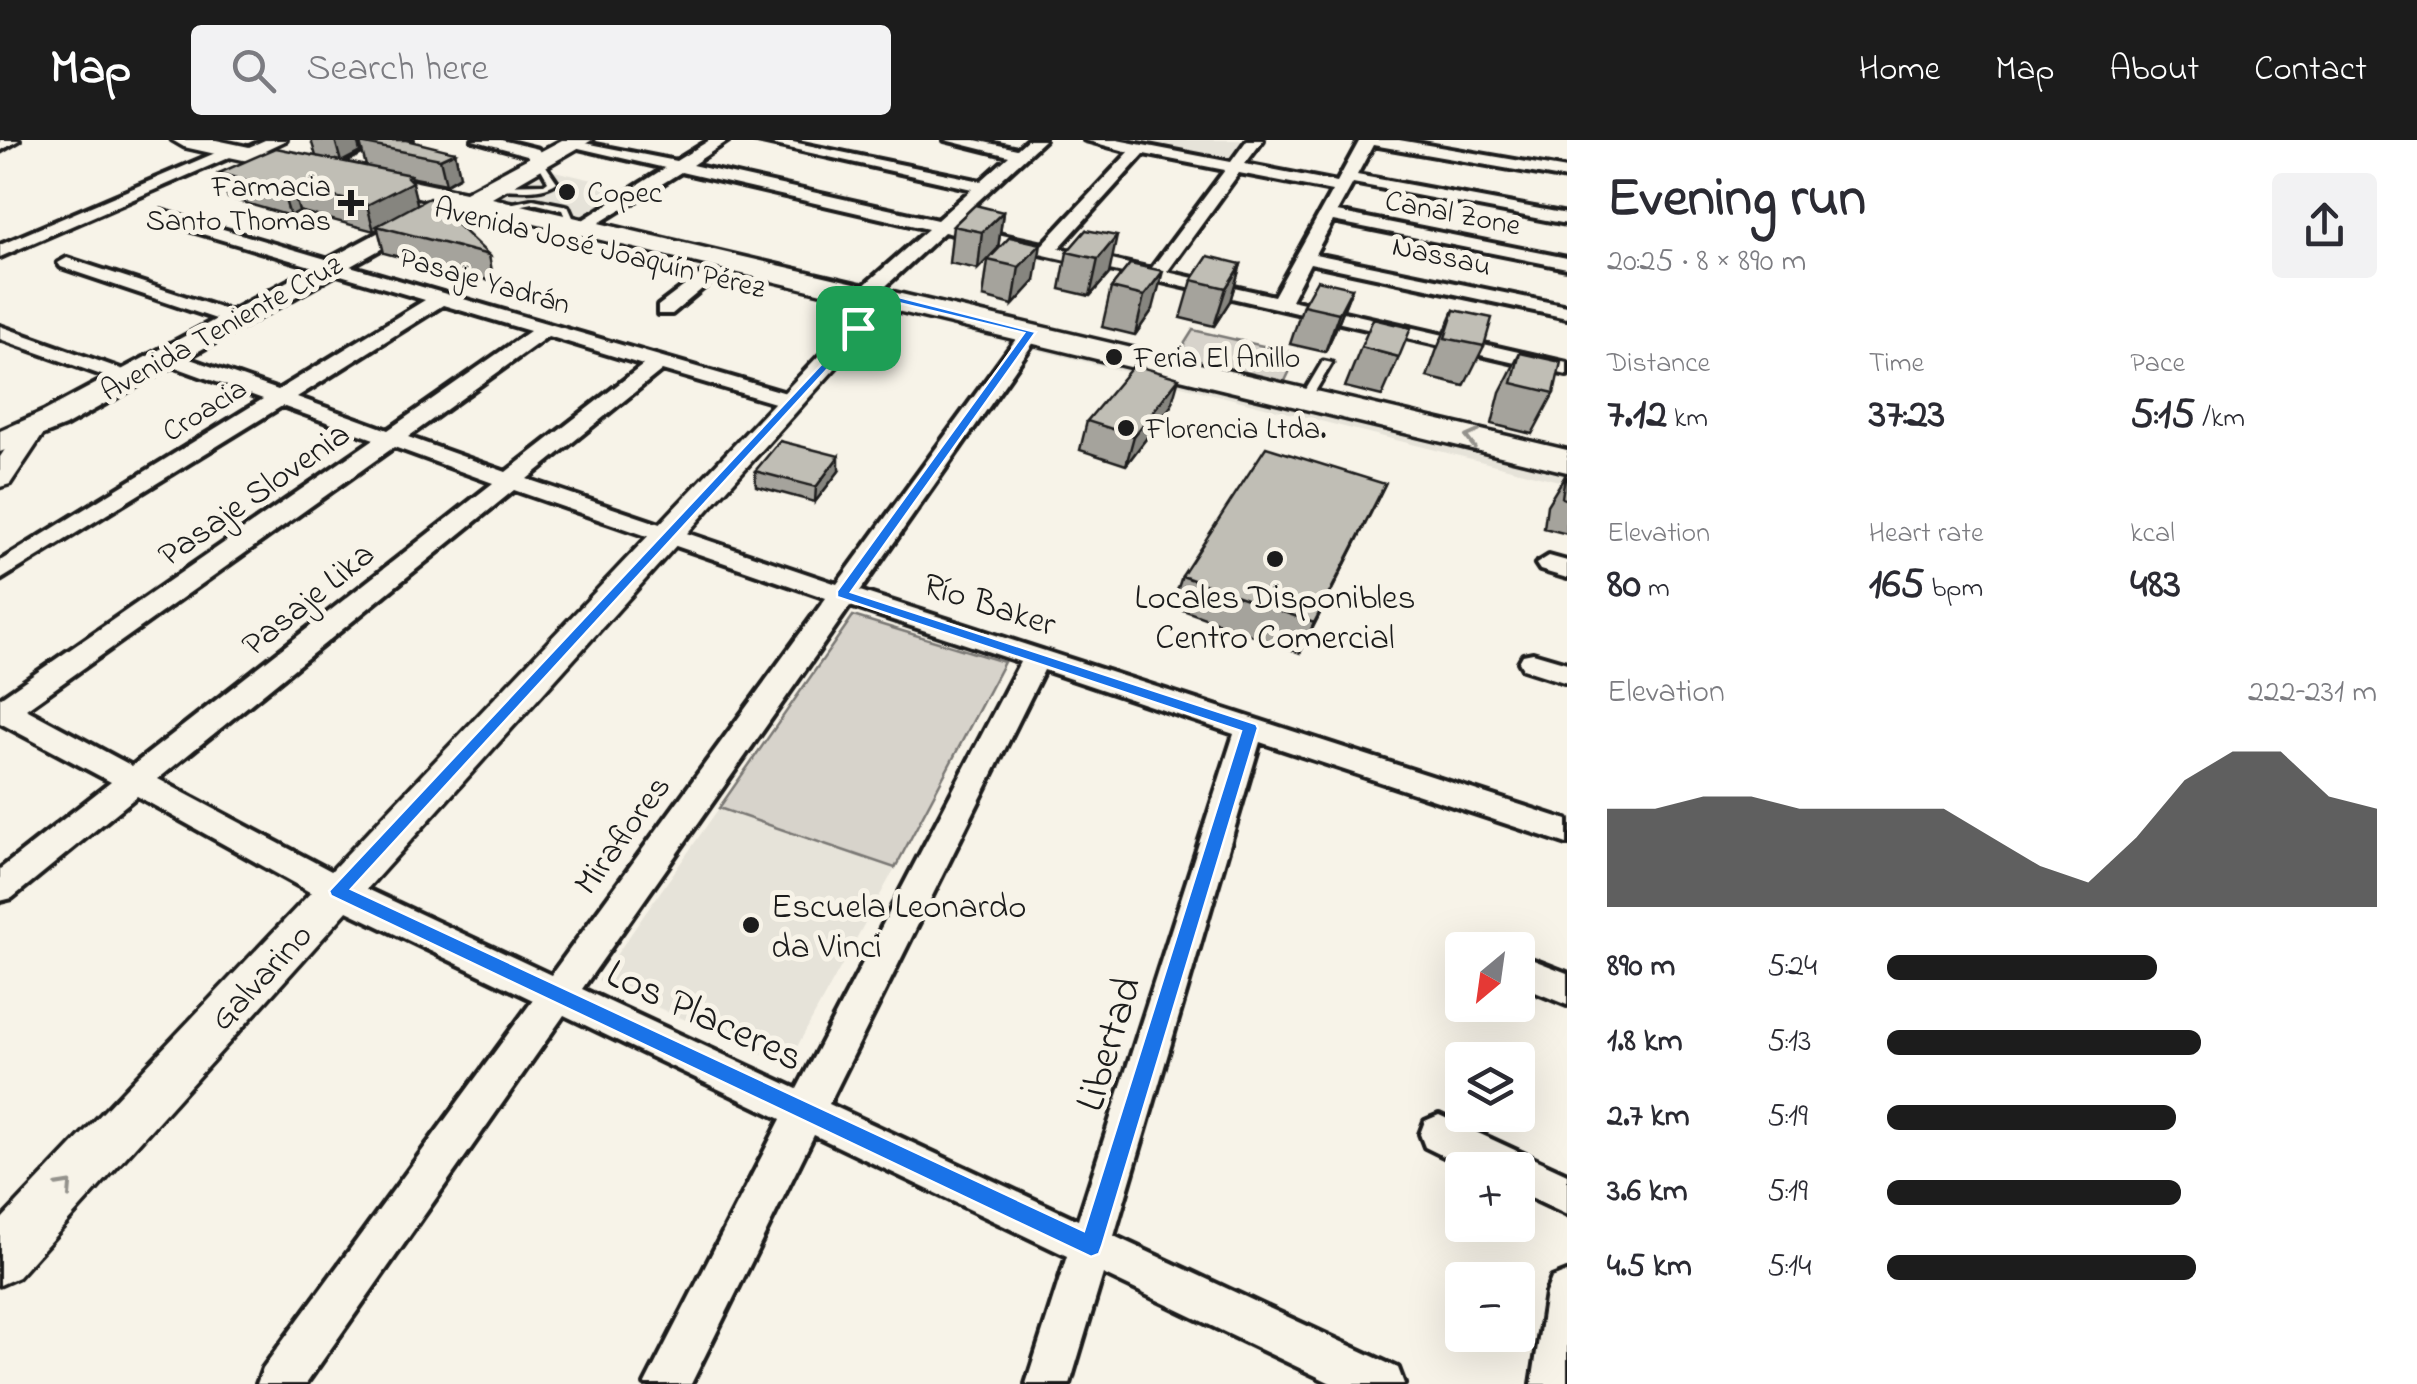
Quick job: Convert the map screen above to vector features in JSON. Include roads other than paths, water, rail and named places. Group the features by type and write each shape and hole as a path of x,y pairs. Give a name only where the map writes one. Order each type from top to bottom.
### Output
{"main road":[{"path":"0,144 8,140"},
{"name":"Avenida José Joaquín Pérez","path":"184,140 334,174 355,185 470,200 565,219 708,274 876,301"},
{"name":"Avenida Teniente Cruz","path":"470,200 555,159"},
{"name":"Avenida Teniente Cruz","path":"0,442 32,430 331,266 555,159"},
{"name":"Avenida José Joaquín Pérez","path":"470,200 565,219 1231,392 1567,488"},
{"name":"Avenida José Joaquín Pérez","path":"1231,392 1306,398 1567,461"}],"street":[{"path":"0,252 278,140"},
{"path":"334,174 404,140"},
{"path":"481,140 555,159 679,166 1567,369"},
{"path":"565,219 679,166 721,140"},
{"path":"761,140 984,188"},
{"path":"953,140 1021,154"},
{"path":"876,301 941,226 1036,140"},
{"path":"1093,140 1235,167 1567,219"},
{"path":"1156,276 1255,140"},
{"path":"1279,304 1370,140 1567,174"},
{"path":"1477,158 1484,140"},
{"path":"1047,250 1140,149"},
{"name":"Canal Zone","path":"1328,215 1567,262"},
{"name":"Pasaje Yadrán","path":"162,216 792,402"},
{"name":"Nassau","path":"1305,256 1567,312"},
{"path":"67,263 236,319"},
{"path":"665,310 708,274"},
{"name":"Croacia","path":"0,572 440,298"},
{"name":"Galvarino","path":"0,1259 792,402 876,301"},
{"name":"Pasaje Slovenia","path":"1,711 546,330"},
{"path":"0,332 128,378"},
{"name":"Miraflores","path":"279,1384 1023,340"},
{"name":"Río Baker","path":"166,357 667,537 1567,832"},
{"name":"Pasaje Lika","path":"0,888 658,362"},
{"path":"0,478 32,430"},
{"path":"667,1384 1036,658"},
{"path":"1533,662 1567,673"},
{"name":"Los Placeres","path":"1,711 338,891 1382,1384"},
{"name":"Libertad","path":"1048,1384 1250,728"},
{"path":"1535,976 1567,990"},
{"path":"1438,1134 1476,1152"},
{"path":"1535,1180 1567,1196"},
{"path":"1554,1384 1567,1293"}],"lane":[{"path":"1306,398 1327,363"}],"place":[{"name":"Copec","path":"567,192"},
{"name":"Farmacia Santo Thomas","path":"351,203"},
{"name":"Feria El Anillo","path":"1114,357"},
{"name":"Florencia Ltda.","path":"1126,428"},
{"name":"Locales Disponibles Centro Comercial","path":"1275,559"},
{"name":"Escuela Leonardo da Vinci","path":"751,925"}]}
